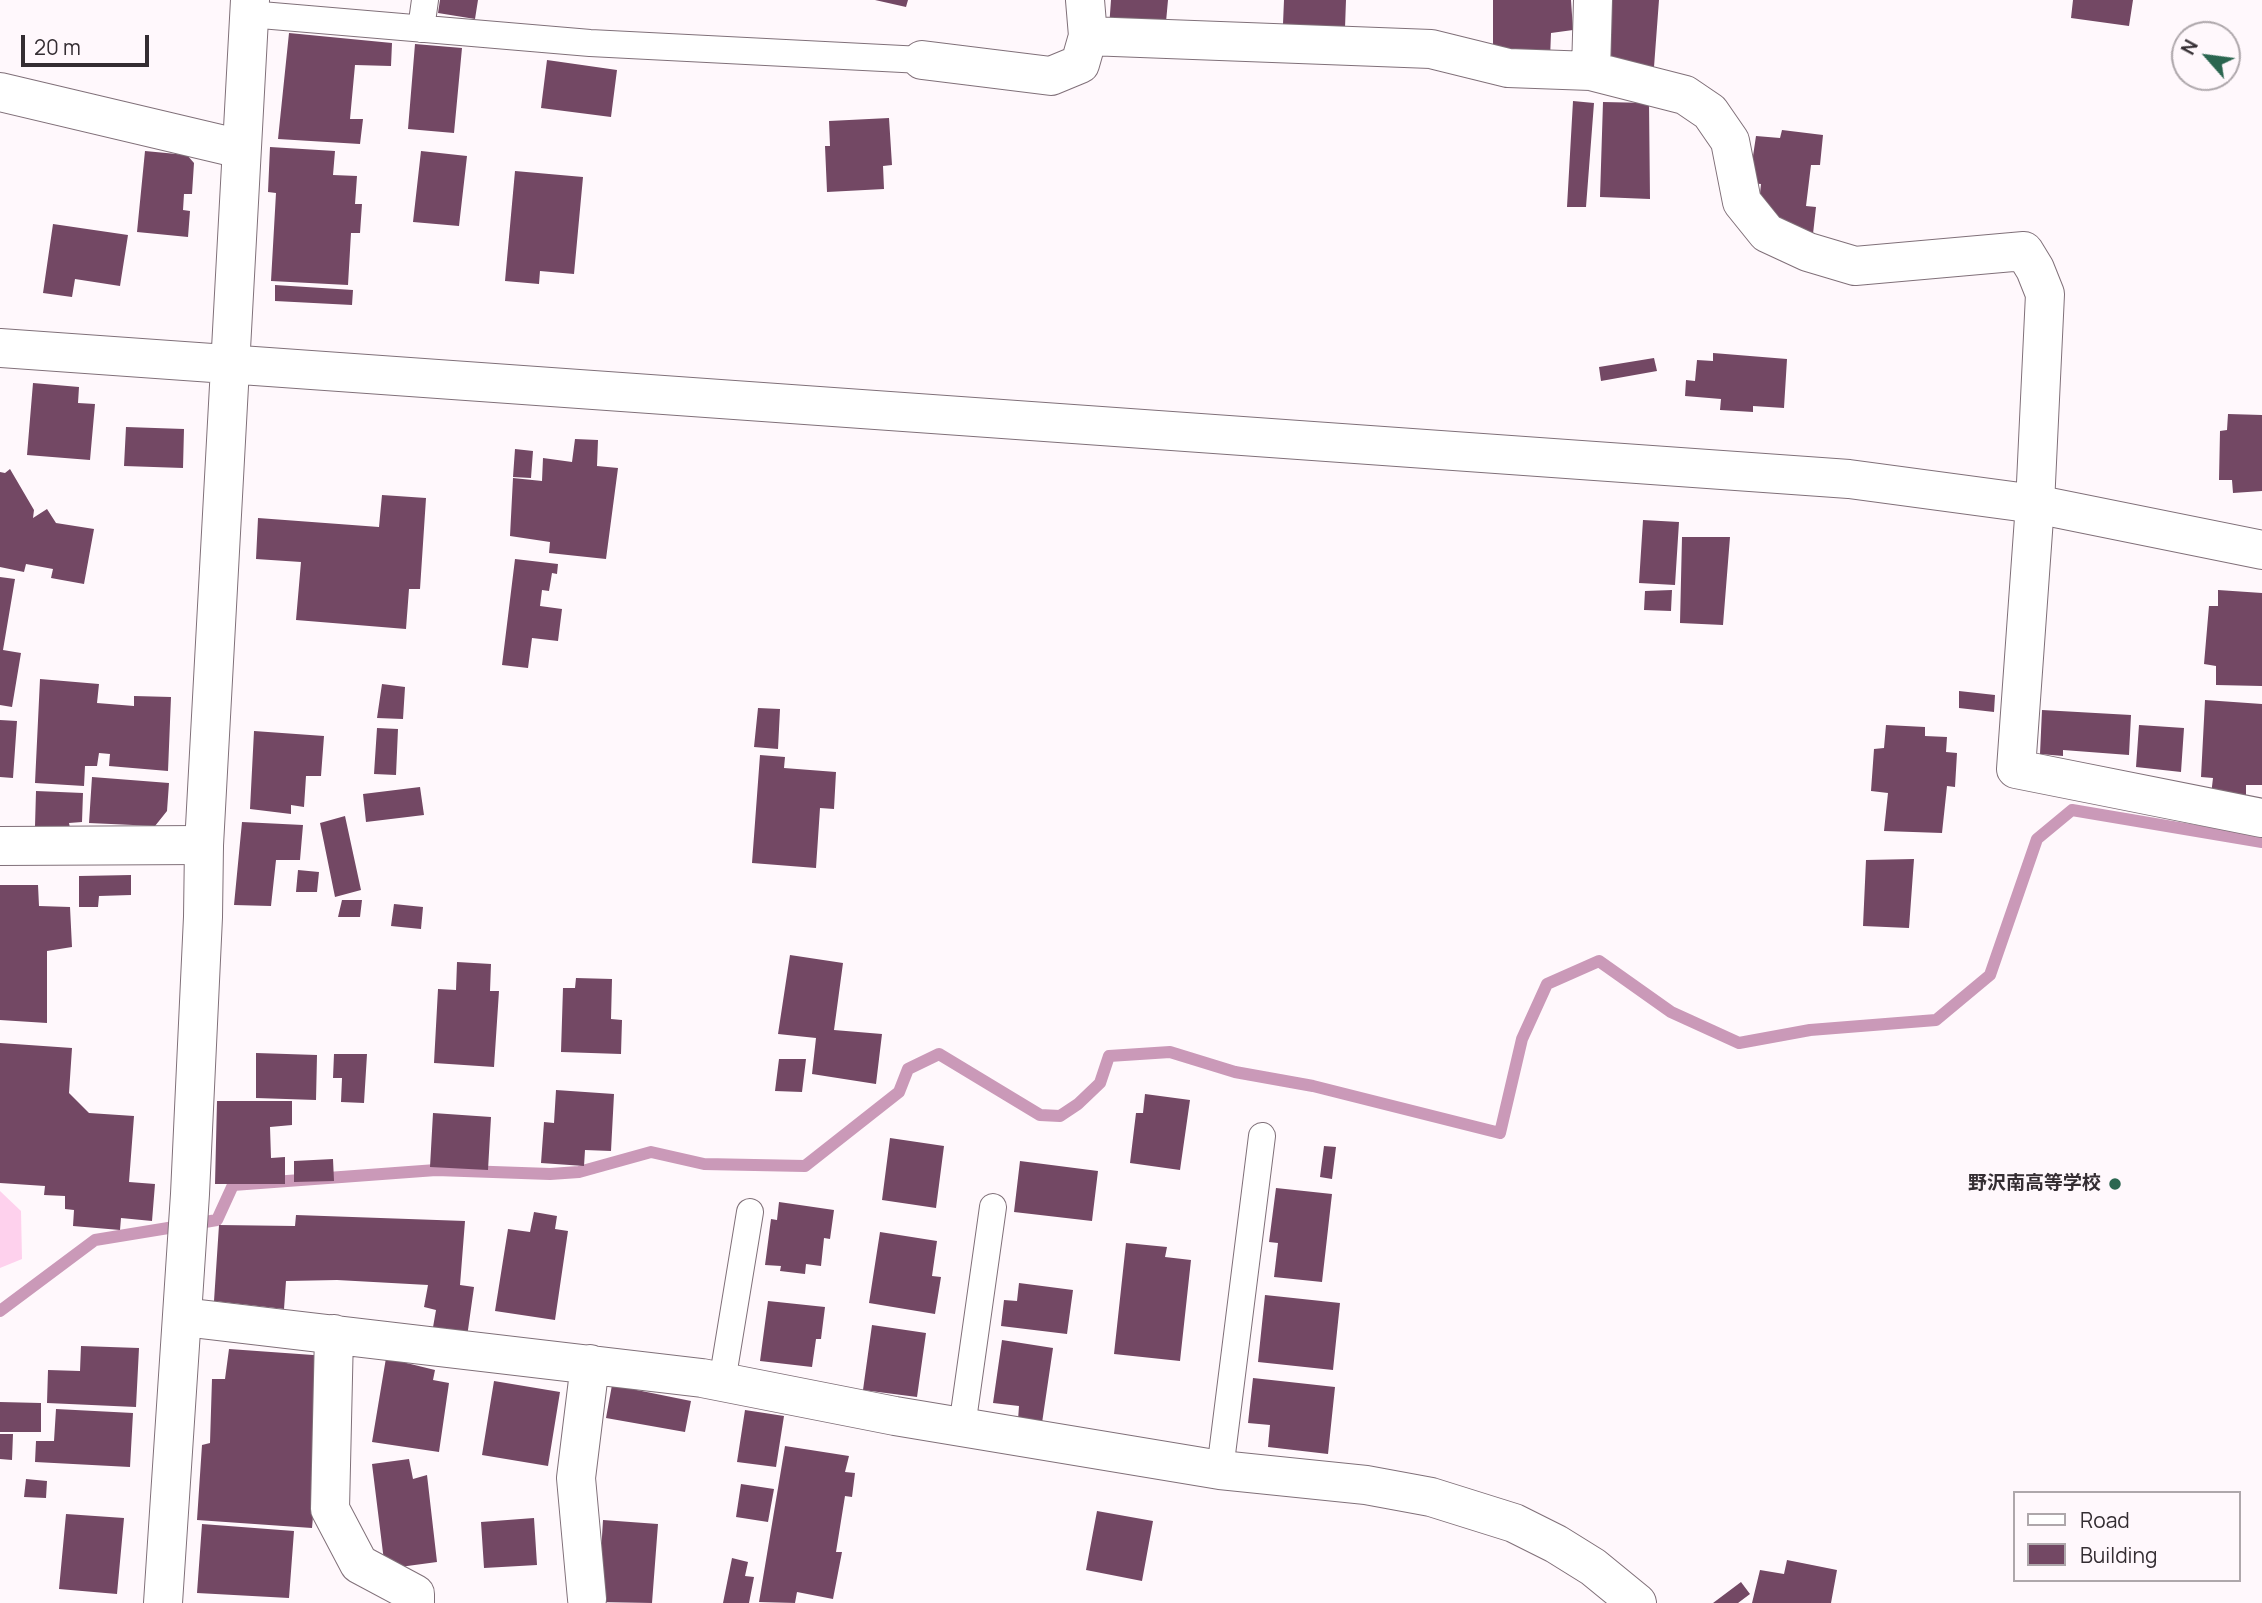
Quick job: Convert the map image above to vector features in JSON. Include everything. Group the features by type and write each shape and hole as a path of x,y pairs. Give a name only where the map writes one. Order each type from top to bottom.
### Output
{"street":[{"path":"1591,71 1593,0"},
{"path":"163,1603 183,1317 203,931 204,845 250,7"},
{"path":"922,60 1051,76 1080,64 1087,18 1432,49 1508,68 1591,71 1685,95 1710,112 1730,141 1742,202 1767,233 1808,252 1855,266 2024,251 2045,293 2035,504 2016,769 2262,818"},
{"path":"0,92 241,149"},
{"path":"0,348 1849,479 2035,504 2262,551"},
{"path":"0,846 204,845"},
{"path":"183,1317 722,1382 962,1427 1220,1470 1379,1488 1431,1497 1514,1523 1556,1544 1593,1567 1637,1603"},
{"path":"334,1334 330,1509 359,1564 415,1594 415,1603"},
{"path":"587,1598 576,1478 590,1364"}],"lane":[{"path":"421,29 425,0"},
{"path":"250,7 421,29 590,43 922,60"},
{"path":"1220,1470 1262,1136"},
{"path":"962,1427 993,1207"},
{"path":"722,1382 750,1212"}],"shaded area":[{"path":"0,1191 21,1211 22,1259 0,1268"}],"building":[{"path":"440,0 478,0 475,19 438,13"},
{"path":"875,0 908,0 906,7"},
{"path":"1111,0 1168,0 1165,33 1109,28"},
{"path":"1284,0 1346,0 1345,28 1283,24"},
{"path":"1493,0 1571,0 1573,30 1551,33 1550,59 1493,62"},
{"path":"1612,0 1659,0 1654,67 1608,64"},
{"path":"2073,0 2133,0 2129,26 2071,18"},
{"path":"289,33 392,43 391,66 355,65 350,119 363,119 360,144 278,139"},
{"path":"415,44 462,48 454,133 408,129"},
{"path":"547,60 617,70 611,117 541,108"},
{"path":"1573,101 1594,103 1586,207 1567,207"},
{"path":"1603,102 1649,103 1650,199 1600,197"},
{"path":"889,118 892,165 883,166 884,189 827,192 825,146 830,146 829,121"},
{"path":"1782,130 1823,135 1820,165 1811,165 1806,206 1816,207 1813,234 1758,212 1761,184 1749,183 1756,136 1780,138"},
{"path":"270,147 335,151 333,175 357,176 355,204 362,204 360,233 351,233 348,285 271,281 276,193 268,192"},
{"path":"145,151 187,155 194,163 192,194 184,194 183,210 190,211 188,237 137,232"},
{"path":"421,151 467,156 459,226 413,222"},
{"path":"515,171 583,177 574,274 540,271 539,284 505,281"},
{"path":"53,224 128,235 120,286 75,279 72,297 43,293"},
{"path":"275,285 353,290 352,305 275,301"},
{"path":"1713,353 1787,359 1784,408 1753,406 1753,412 1720,410 1721,399 1685,396 1686,380 1695,381 1697,360 1713,361"},
{"path":"1654,358 1657,371 1601,381 1599,367"},
{"path":"33,383 79,387 78,403 95,404 90,460 27,455"},
{"path":"2228,414 2262,415 2262,491 2233,493 2232,480 2219,480 2220,431 2227,430"},
{"path":"126,427 184,429 183,468 124,466"},
{"path":"575,439 598,440 597,466 618,468 606,559 549,553 550,542 510,536 513,478 542,481 543,458 572,462"},
{"path":"515,449 533,451 531,478 513,477"},
{"path":"10,469 34,510 33,518 47,509 56,523 94,529 84,584 51,578 53,569 26,564 24,572 0,567 0,472 5,473"},
{"path":"382,495 426,498 420,589 409,589 406,629 296,620 301,562 256,559 258,518 379,527"},
{"path":"1643,520 1679,522 1675,585 1639,583"},
{"path":"1682,537 1730,537 1723,625 1680,623"},
{"path":"515,559 558,564 557,574 552,573 549,591 542,590 540,606 562,609 558,641 532,638 528,668 502,665"},
{"path":"0,577 15,579 3,650 21,653 12,707 0,705"},
{"path":"1672,590 1671,611 1644,610 1645,591"},
{"path":"2218,590 2262,593 2262,686 2216,685 2216,666 2204,664 2209,606 2218,606"},
{"path":"40,679 99,684 97,703 134,706 134,696 171,697 168,771 109,766 110,754 99,753 97,766 85,766 84,786 35,783"},
{"path":"382,684 405,687 403,719 377,718"},
{"path":"1959,691 1995,695 1994,712 1959,708"},
{"path":"2205,700 2262,704 2262,785 2246,785 2246,797 2211,795 2213,778 2201,777"},
{"path":"758,708 780,709 778,749 754,747"},
{"path":"2042,710 2131,715 2129,755 2063,750 2063,756 2040,754"},
{"path":"0,720 17,721 13,778 0,777"},
{"path":"1886,725 1925,727 1925,736 1947,737 1946,752 1957,753 1955,787 1947,786 1942,833 1884,831 1888,793 1871,791 1874,749 1884,748"},
{"path":"2139,725 2184,728 2181,772 2136,767"},
{"path":"377,728 398,729 396,775 374,774"},
{"path":"254,731 324,736 321,776 306,776 304,807 291,805 291,814 250,809"},
{"path":"760,755 785,757 784,768 836,772 834,809 820,808 816,868 752,863"},
{"path":"92,777 169,783 167,811 155,826 89,823"},
{"path":"420,787 424,815 366,822 363,794"},
{"path":"36,791 83,793 82,822 69,823 70,828 35,826"},
{"path":"345,816 361,890 335,897 320,823"},
{"path":"242,822 303,825 300,860 276,860 271,906 234,905"},
{"path":"1914,859 1909,928 1863,926 1866,860"},
{"path":"298,870 319,872 317,892 296,892"},
{"path":"131,875 131,895 99,896 98,907 79,907 79,876"},
{"path":"0,885 38,885 39,906 70,907 72,947 47,951 47,1023 0,1020"},
{"path":"342,900 362,900 360,917 338,917"},
{"path":"394,904 423,907 421,929 391,926"},
{"path":"790,955 843,963 834,1030 882,1034 876,1084 812,1074 816,1038 778,1034"},
{"path":"457,962 491,964 490,991 499,991 494,1067 434,1063 438,989 456,990"},
{"path":"576,978 612,979 611,1019 622,1020 621,1054 561,1052 563,988 575,988"},
{"path":"0,1043 72,1048 69,1093 89,1113 134,1116 129,1182 155,1184 152,1221 121,1218 120,1230 73,1226 74,1210 65,1209 65,1196 44,1195 45,1186 0,1183"},
{"path":"256,1053 317,1055 316,1100 256,1098"},
{"path":"334,1054 367,1054 364,1103 341,1102 342,1078 333,1078"},
{"path":"779,1059 806,1059 802,1092 775,1091"},
{"path":"556,1090 614,1094 611,1151 585,1150 584,1166 541,1163 544,1122 554,1123"},
{"path":"1145,1094 1190,1100 1180,1170 1130,1163 1136,1113 1143,1113"},
{"path":"217,1101 292,1101 292,1125 270,1127 271,1158 285,1157 285,1184 215,1184"},
{"path":"433,1113 491,1117 488,1170 430,1167"},
{"path":"890,1138 944,1146 936,1208 882,1200"},
{"path":"1324,1146 1336,1147 1332,1179 1320,1177"},
{"path":"333,1159 334,1181 294,1182 294,1161"},
{"path":"1020,1161 1098,1171 1092,1221 1014,1212"},
{"path":"1276,1188 1332,1194 1322,1282 1274,1277 1278,1243 1269,1242"},
{"path":"779,1202 834,1210 830,1239 824,1238 821,1266 806,1264 805,1274 780,1271 781,1266 765,1265 771,1219 777,1220"},
{"path":"534,1212 557,1216 555,1229 568,1231 555,1320 495,1311 508,1229 530,1232"},
{"path":"296,1215 465,1221 460,1285 474,1287 467,1337 432,1333 436,1310 424,1307 428,1285 337,1280 286,1281 284,1309 214,1301 219,1225 295,1226"},
{"path":"880,1232 937,1241 932,1276 941,1277 935,1314 869,1303"},
{"path":"1126,1243 1167,1247 1165,1257 1191,1260 1180,1361 1114,1354"},
{"path":"1019,1283 1073,1290 1067,1334 1001,1326 1004,1300 1017,1301"},
{"path":"1265,1295 1340,1303 1333,1370 1258,1362"},
{"path":"768,1301 825,1307 821,1339 816,1339 812,1367 760,1361"},
{"path":"872,1325 926,1333 917,1397 863,1390"},
{"path":"1002,1340 1053,1348 1042,1423 1018,1420 1019,1406 993,1403"},
{"path":"81,1346 139,1348 136,1407 47,1403 48,1370 80,1371"},
{"path":"229,1349 327,1356 312,1528 197,1520 202,1445 210,1443 212,1379 225,1379"},
{"path":"386,1358 435,1370 433,1380 449,1383 439,1452 372,1442"},
{"path":"1253,1378 1335,1387 1328,1454 1268,1447 1270,1425 1248,1423"},
{"path":"494,1381 560,1392 548,1466 482,1455"},
{"path":"612,1385 691,1401 685,1432 606,1418"},
{"path":"0,1402 41,1403 41,1432 0,1432"},
{"path":"56,1409 133,1413 130,1467 35,1462 36,1441 54,1441"},
{"path":"745,1410 784,1416 776,1467 737,1462"},
{"path":"0,1434 13,1434 12,1460 0,1459"},
{"path":"785,1446 849,1456 845,1472 855,1473 852,1497 845,1496 836,1552 842,1552 833,1599 797,1592 795,1603 759,1602"},
{"path":"409,1459 413,1479 427,1475 437,1562 385,1569 372,1464"},
{"path":"26,1479 47,1481 46,1498 24,1497"},
{"path":"741,1484 774,1489 768,1522 736,1517"},
{"path":"1097,1511 1153,1521 1142,1581 1086,1570"},
{"path":"66,1514 124,1518 117,1594 59,1589"},
{"path":"534,1518 537,1565 484,1568 481,1522"},
{"path":"603,1520 658,1524 652,1603 598,1602"},
{"path":"202,1524 294,1531 289,1598 197,1593"},
{"path":"732,1558 748,1562 745,1576 754,1577 749,1603 723,1603"},
{"path":"1787,1560 1837,1570 1831,1603 1752,1603 1760,1570 1784,1574"},
{"path":"1741,1582 1750,1594 1738,1603 1713,1603"}],"waterway":[{"path":"0,1311 95,1240 217,1220 233,1185 436,1170 550,1174 579,1172 651,1152 704,1164 805,1166 899,1092 908,1069 939,1054 1040,1115 1060,1116 1078,1104 1100,1083 1109,1056 1170,1052 1235,1072 1313,1086 1500,1133 1522,1039 1547,984 1599,961 1671,1012 1739,1043 1810,1030 1936,1020 1990,975 2037,839 2072,810 2262,842"}],"place":[{"name":"野沢南高等学校","path":"2115,1184"}]}
